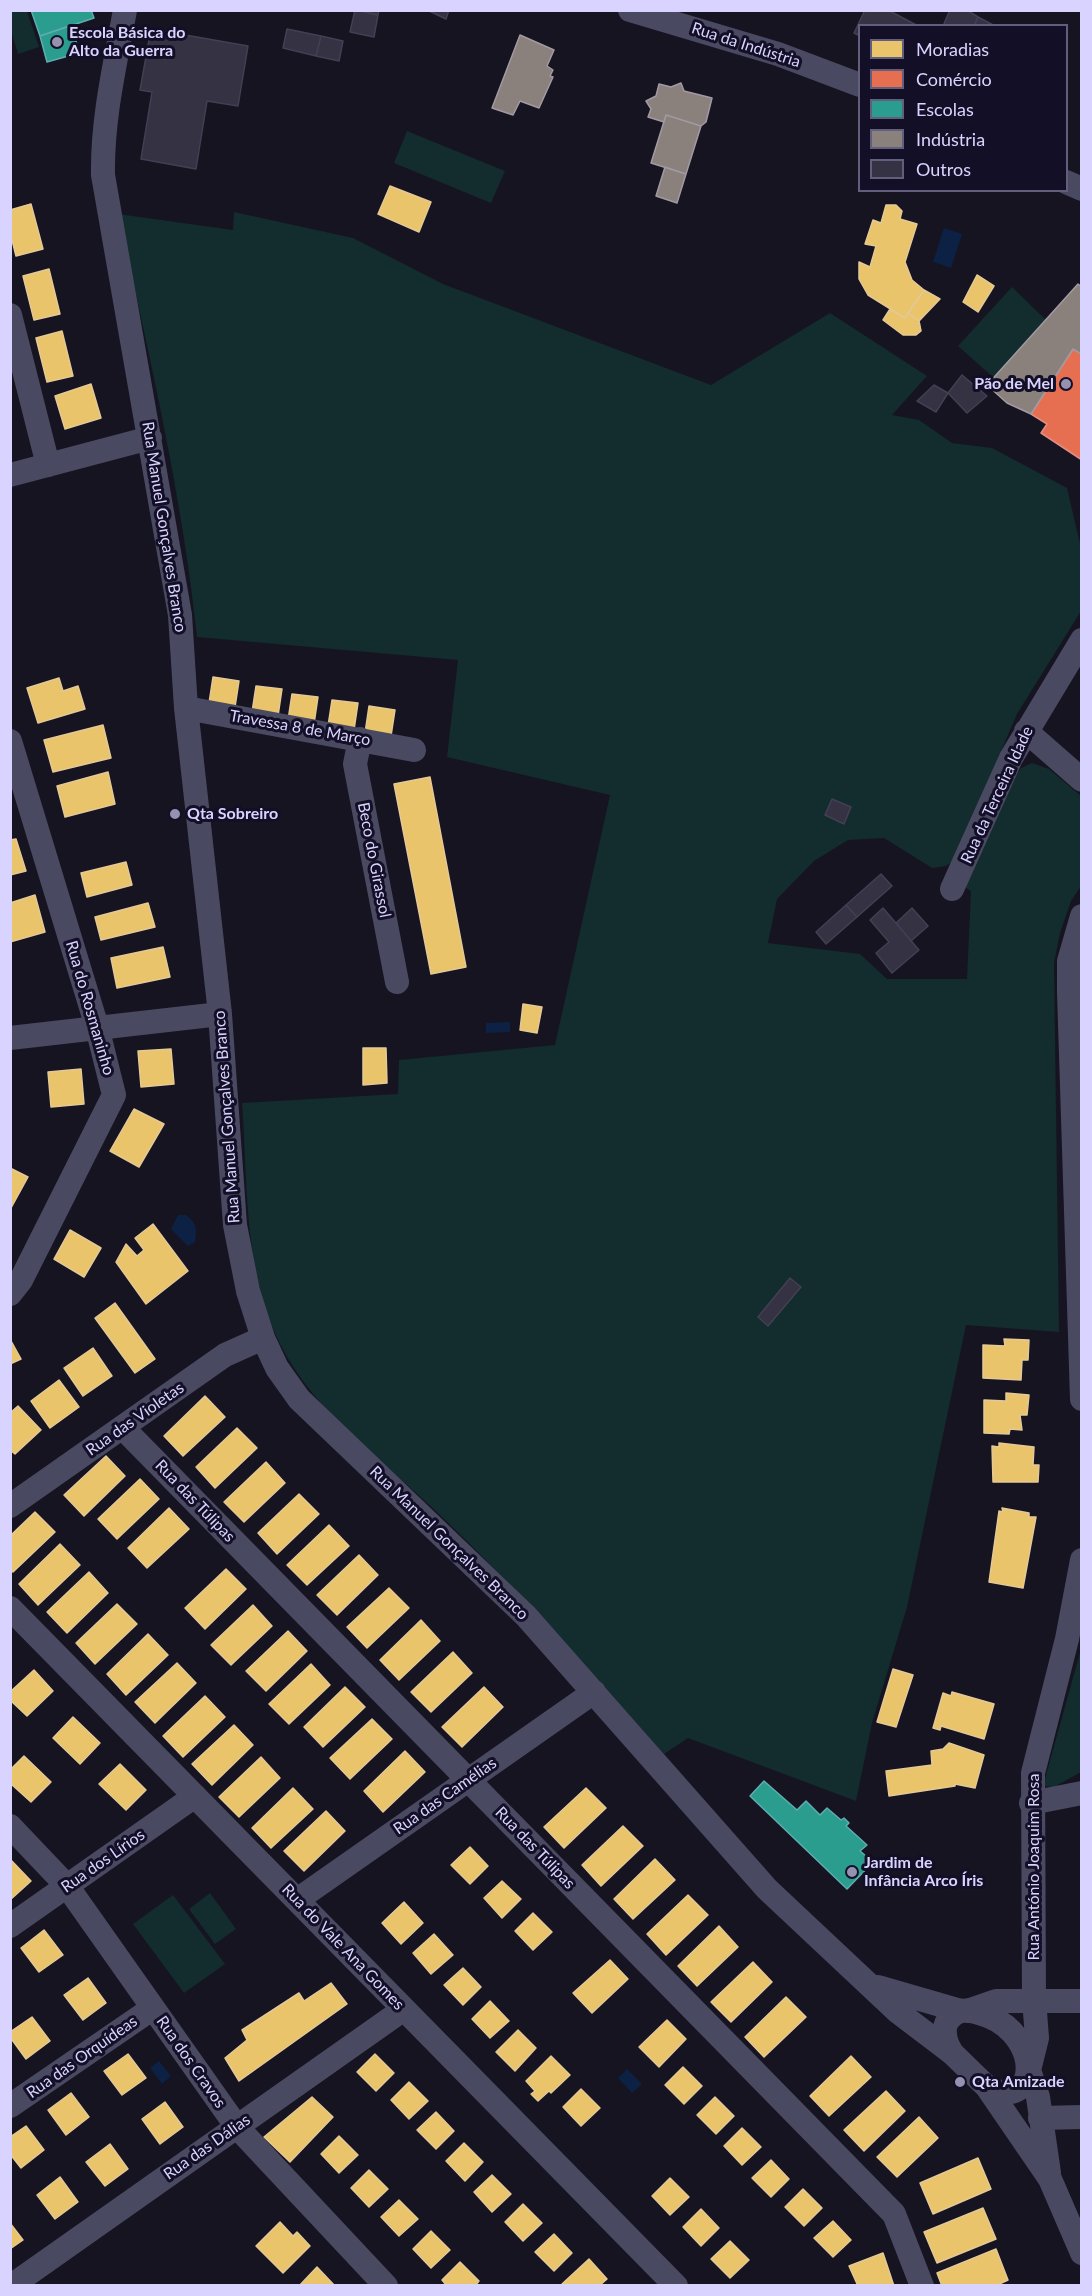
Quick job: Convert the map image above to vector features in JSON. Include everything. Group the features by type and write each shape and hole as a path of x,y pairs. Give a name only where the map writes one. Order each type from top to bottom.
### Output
{"street":[{"name":"Rua Manuel Gonçalves Branco","path":"125,10 105,124 102,175 180,615 186,708 220,1014 235,1225 248,1291 263,1338 277,1368 299,1399 526,1616 663,1774 767,1889 873,1985 898,2012 952,2053 987,2087 1050,2179 1082,2253"},
{"name":"Rua da Indústria","path":"630,10 778,54 858,84"},
{"path":"1068,183 1082,189"},
{"path":"10,315 48,465"},
{"path":"10,475 150,438"},
{"name":"Rua da Terceira Idade","path":"952,889 1026,731 1082,640"},
{"name":"Travessa 8 de Março","path":"186,708 414,750"},
{"path":"1026,731 1082,780"},
{"name":"Beco do Girassol","path":"360,739 355,764 397,982"},
{"name":"Rua do Rosmaninho","path":"10,741 97,1027 114,1095 21,1280 10,1294"},
{"path":"1082,916 1069,961 1082,1399"},
{"path":"10,1038 220,1014"},
{"name":"Rua das Violetas","path":"10,1506 225,1355 263,1338"},
{"name":"Rua das Túlipas","path":"123,1428 894,2214 922,2286"},
{"name":"Rua António Joaquim Rosa","path":"1029,2068 1037,2038 1034,1999 1031,1803 1036,1757 1067,1639 1082,1560"},
{"name":"Rua do Vale Ana Gomes","path":"10,1608 676,2286"},
{"name":"Rua das Camélias","path":"297,1900 594,1692"},
{"path":"1031,1803 1082,1793"},
{"name":"Rua dos Lírios","path":"10,1926 195,1796"},
{"name":"Rua dos Cravos","path":"10,1826 67,1886 237,2127 386,2286"},
{"name":"Rua Manuel Gonçalves Branco","path":"873,1985 995,2019 1010,2030 1027,2053 1038,2097 1050,2179"},
{"path":"952,2053 945,2042 944,2033 952,2015 996,2001 1034,1999 1082,2001"},
{"name":"Rua das Orquídeas","path":"10,2106 153,2008"},
{"name":"Rua das Dálias","path":"11,2286 404,2009"},
{"path":"987,2087 998,2092 1009,2093 1019,2087 1029,2068"},
{"path":"1040,2118 1082,2117"}],"green space":[{"path":"10,11 27,11 39,47 18,54 11,31"},
{"path":"407,131 505,171 491,203 394,163"},
{"path":"234,212 353,238 443,284 711,385 830,313 927,376 892,415 919,420 952,443 992,448 1067,488 1081,548 1081,611 1017,714 954,860 946,866 932,868 884,838 848,840 814,861 777,899 768,943 860,954 887,979 967,979 971,891 964,887 1013,780 1021,768 1032,763 1049,769 1081,796 1081,886 1071,901 1060,933 1054,963 1059,1332 966,1325 907,1607 872,1723 856,1801 688,1738 664,1754 498,1573 440,1515 352,1436 312,1393 280,1344 268,1316 259,1287 249,1226 242,1103 398,1094 399,1060 555,1045 610,795 447,757 458,660 197,637 174,477 118,214 233,230"},
{"path":"1012,287 1046,320 994,378 958,346"},
{"path":"1081,1649 1081,1772 1054,1787 1043,1786"},
{"path":"210,1893 236,1929 215,1944 189,1909"},
{"path":"173,1895 225,1964 184,1993 133,1924"}],"water":[{"path":"944,228 962,234 951,268 933,262"},
{"path":"510,1022 510,1032 486,1033 486,1023"},
{"path":"178,1215 186,1215 195,1227 195,1242 188,1246 171,1229"},
{"path":"159,2061 171,2076 162,2084 150,2068"},
{"path":"627,2069 642,2084 632,2093 618,2078"}],"building: Moradias":[{"path":"390,186 431,202 419,232 378,214"},
{"path":"31,204 43,249 16,256 10,232 10,210"},
{"path":"886,205 896,205 902,211 900,219 917,224 905,262 912,280 924,290 905,318 868,295 859,279 859,262 870,267 876,246 865,244 873,220 881,223"},
{"path":"49,269 60,314 34,320 23,276"},
{"path":"977,275 994,286 978,312 963,302"},
{"path":"924,290 940,299 919,321 908,313"},
{"path":"890,309 905,318 908,313 919,321 921,331 916,335 903,335 883,320"},
{"path":"62,331 73,376 47,382 36,338"},
{"path":"91,384 101,418 65,429 55,396"},
{"path":"213,677 239,681 235,707 209,703"},
{"path":"59,678 63,691 78,686 85,709 38,723 27,688"},
{"path":"256,686 282,689 278,716 252,712"},
{"path":"292,694 318,697 314,724 288,720"},
{"path":"332,700 358,703 354,730 328,726"},
{"path":"369,706 395,710 391,736 365,733"},
{"path":"103,725 111,758 53,772 44,740"},
{"path":"108,772 115,804 65,817 57,786"},
{"path":"430,777 466,967 431,974 394,784"},
{"path":"16,839 26,871 10,875 10,840"},
{"path":"126,862 132,885 87,897 81,873"},
{"path":"35,895 45,932 10,942 10,903"},
{"path":"148,903 155,927 101,940 95,917"},
{"path":"163,947 170,977 117,988 111,958"},
{"path":"523,1004 542,1007 537,1033 520,1030"},
{"path":"363,1048 386,1048 387,1083 363,1085"},
{"path":"171,1049 174,1084 141,1087 138,1051"},
{"path":"81,1069 84,1104 51,1107 48,1072"},
{"path":"134,1109 164,1124 139,1167 110,1151"},
{"path":"10,1168 28,1177 11,1208 10,1208"},
{"path":"153,1224 188,1271 146,1304 116,1262 126,1244 137,1256 144,1250 135,1238"},
{"path":"70,1230 101,1248 84,1277 54,1259"},
{"path":"115,1303 155,1359 135,1373 95,1318"},
{"path":"10,1339 21,1359 10,1364"},
{"path":"1004,1339 1029,1340 1028,1360 1022,1360 1021,1380 983,1378 983,1345 1005,1346"},
{"path":"93,1348 112,1376 83,1396 64,1368"},
{"path":"59,1380 79,1407 50,1428 31,1401"},
{"path":"1006,1393 1029,1395 1027,1415 1020,1415 1022,1430 1010,1429 1009,1434 984,1433 984,1400 1006,1401"},
{"path":"205,1396 225,1417 183,1456 164,1436"},
{"path":"18,1406 41,1430 15,1454 10,1450 10,1413"},
{"path":"237,1428 257,1448 215,1488 196,1467"},
{"path":"999,1443 1034,1447 1033,1465 1039,1465 1038,1482 993,1482 992,1446 999,1447"},
{"path":"106,1456 125,1476 84,1516 64,1495"},
{"path":"266,1462 285,1483 244,1522 224,1502"},
{"path":"140,1479 159,1499 117,1539 98,1519"},
{"path":"299,1494 319,1514 277,1554 258,1533"},
{"path":"169,1508 189,1529 147,1568 128,1548"},
{"path":"1002,1508 1029,1513 1029,1517 1036,1517 1023,1588 989,1582 999,1511 1003,1512"},
{"path":"35,1512 55,1532 13,1572 10,1569 10,1536"},
{"path":"329,1525 349,1546 307,1585 287,1565"},
{"path":"60,1544 80,1565 38,1605 19,1584"},
{"path":"359,1555 378,1575 337,1615 317,1595"},
{"path":"226,1569 246,1589 205,1629 185,1608"},
{"path":"89,1572 108,1593 67,1633 47,1612"},
{"path":"389,1588 409,1608 367,1648 347,1627"},
{"path":"117,1604 137,1624 95,1664 76,1643"},
{"path":"253,1605 272,1626 231,1665 211,1645"},
{"path":"421,1620 440,1641 399,1680 380,1660"},
{"path":"288,1631 307,1651 266,1691 246,1671"},
{"path":"148,1634 168,1655 126,1695 107,1674"},
{"path":"453,1652 472,1673 431,1712 411,1692"},
{"path":"177,1663 196,1683 155,1723 135,1702"},
{"path":"311,1664 330,1685 289,1724 269,1704"},
{"path":"893,1669 913,1675 896,1727 877,1722"},
{"path":"34,1670 53,1691 27,1716 10,1700 10,1692"},
{"path":"345,1687 365,1707 323,1747 304,1727"},
{"path":"484,1687 503,1707 462,1747 442,1727"},
{"path":"952,1692 994,1704 984,1739 941,1726 940,1730 933,1728 943,1693 951,1696"},
{"path":"205,1696 225,1717 183,1757 163,1736"},
{"path":"73,1717 100,1743 80,1764 53,1738"},
{"path":"372,1719 392,1739 350,1779 330,1758"},
{"path":"234,1725 253,1745 212,1785 192,1764"},
{"path":"949,1743 984,1755 975,1788 955,1784 955,1786 889,1796 886,1771 932,1765 931,1751 943,1749"},
{"path":"405,1751 425,1772 383,1812 364,1791"},
{"path":"24,1756 51,1782 31,1802 10,1783 10,1770"},
{"path":"261,1757 280,1778 239,1817 219,1797"},
{"path":"120,1764 146,1790 126,1810 99,1784"},
{"path":"293,1788 313,1809 271,1848 252,1828"},
{"path":"586,1788 606,1808 564,1848 544,1827"},
{"path":"326,1811 345,1831 304,1871 284,1851"},
{"path":"623,1826 643,1846 601,1886 582,1865"},
{"path":"470,1847 488,1866 470,1884 451,1865"},
{"path":"10,1859 31,1881 10,1900"},
{"path":"655,1859 675,1880 633,1919 614,1899"},
{"path":"502,1881 521,1899 502,1918 484,1898"},
{"path":"688,1895 708,1915 666,1955 647,1934"},
{"path":"404,1902 423,1923 401,1944 382,1923"},
{"path":"533,1913 552,1932 533,1950 515,1931"},
{"path":"719,1926 738,1947 697,1986 678,1966"},
{"path":"44,1930 63,1955 39,1972 21,1948"},
{"path":"434,1934 453,1955 431,1974 413,1953"},
{"path":"610,1960 628,1979 592,2013 573,1993"},
{"path":"753,1962 772,1982 731,2022 711,2002"},
{"path":"463,1968 481,1987 463,2005 444,1985"},
{"path":"88,1978 106,2003 83,2020 64,1995"},
{"path":"331,1983 347,2004 239,2081 225,2058 247,2040 242,2030 299,1993 304,2001"},
{"path":"786,1997 806,2017 764,2057 745,2037"},
{"path":"490,2001 509,2021 490,2038 472,2019"},
{"path":"32,2017 50,2041 26,2059 10,2037 10,2032"},
{"path":"667,2020 686,2039 659,2067 639,2047"},
{"path":"518,2030 536,2048 515,2071 496,2052"},
{"path":"128,2054 146,2078 122,2095 104,2071"},
{"path":"375,2054 394,2073 376,2091 357,2072"},
{"path":"551,2056 570,2075 551,2093 549,2091 538,2101 531,2094 535,2091 526,2081"},
{"path":"851,2056 871,2077 829,2116 810,2096"},
{"path":"683,2067 702,2086 684,2104 665,2085"},
{"path":"409,2082 428,2101 409,2119 391,2100"},
{"path":"581,2089 600,2108 581,2126 563,2107"},
{"path":"886,2091 905,2111 864,2151 844,2130"},
{"path":"71,2093 89,2117 66,2135 48,2110"},
{"path":"312,2097 333,2117 290,2162 264,2137"},
{"path":"715,2097 734,2116 716,2134 697,2115"},
{"path":"165,2102 183,2127 160,2144 142,2119"},
{"path":"436,2112 454,2131 436,2149 417,2130"},
{"path":"919,2117 938,2138 897,2177 877,2157"},
{"path":"26,2126 44,2150 21,2168 10,2154 10,2137"},
{"path":"742,2128 761,2147 742,2165 724,2146"},
{"path":"339,2136 358,2155 339,2173 321,2154"},
{"path":"464,2143 483,2162 465,2181 446,2161"},
{"path":"110,2144 128,2169 105,2186 86,2162"},
{"path":"978,2158 991,2189 933,2214 920,2183"},
{"path":"771,2160 789,2179 771,2197 752,2178"},
{"path":"369,2170 388,2189 369,2207 351,2188"},
{"path":"492,2175 511,2194 492,2212 474,2192"},
{"path":"60,2177 78,2202 55,2219 37,2195"},
{"path":"670,2178 689,2197 670,2215 652,2196"},
{"path":"803,2189 822,2208 804,2226 785,2207"},
{"path":"399,2200 418,2219 399,2236 381,2217"},
{"path":"523,2204 542,2223 523,2241 505,2222"},
{"path":"983,2208 996,2239 937,2263 924,2232"},
{"path":"701,2209 719,2228 701,2246 683,2227"},
{"path":"833,2221 851,2240 833,2257 814,2238"},
{"path":"280,2222 293,2236 297,2232 310,2246 283,2273 256,2246"},
{"path":"10,2223 23,2240 10,2249"},
{"path":"431,2231 450,2250 431,2268 413,2249"},
{"path":"554,2234 572,2253 554,2271 535,2252"},
{"path":"730,2241 749,2260 730,2278 711,2259"},
{"path":"996,2249 1008,2280 995,2286 942,2286 937,2273"},
{"path":"883,2253 894,2286 858,2286 849,2266"},
{"path":"589,2259 607,2279 599,2286 563,2286 562,2284"},
{"path":"460,2262 479,2281 475,2286 447,2286 442,2280"},
{"path":"317,2267 335,2286 299,2286"}],"building: Comércio":[{"name":"Pão de Mel","path":"1073,349 1082,352 1082,460 1041,433 1047,424 1031,414"}],"building: Escolas":[{"path":"31,10 91,10 94,18 40,36"},
{"path":"72,25 79,53 47,62 40,36"},
{"path":"764,1781 797,1810 806,1801 820,1815 827,1808 841,1820 844,1818 849,1823 846,1826 867,1845 860,1851 873,1862 847,1889 750,1796"}],"building: Indústria":[{"path":"520,35 554,50 547,66 553,70 550,76 553,77 539,108 520,101 513,115 492,108"},
{"path":"681,83 684,91 712,98 706,122 701,126 666,115 664,122 648,117 651,109 646,101 656,96 659,84 671,87"},
{"path":"666,115 701,126 686,174 651,163"},
{"path":"665,167 686,174 677,203 656,196"},
{"path":"1078,284 1082,287 1081,354 1073,349 1031,414 1007,403 987,385"}],"building: Outros":[{"path":"355,10 378,15 374,37 350,32"},
{"path":"358,10 379,10 378,15"},
{"path":"427,10 449,10 446,19"},
{"path":"865,10 888,10 914,24 858,24"},
{"path":"950,10 967,10 978,17 975,24 944,24"},
{"path":"978,17 991,24 975,24"},
{"path":"151,29 248,46 238,106 207,101 196,169 141,159 152,92 140,90"},
{"path":"287,29 321,36 316,56 283,48"},
{"path":"321,36 343,41 339,61 316,56"},
{"path":"962,375 987,396 967,413 948,393"},
{"path":"934,385 948,393 936,412 917,401"},
{"path":"832,799 851,807 844,824 825,815"},
{"path":"881,874 892,886 857,917 846,905"},
{"path":"846,905 857,917 826,944 816,932"},
{"path":"883,908 919,950 892,973 876,953 889,942 870,920"},
{"path":"912,908 928,926 911,941 896,923"},
{"path":"790,1278 801,1287 768,1326 758,1317"}],"place":[{"name":"Escola Básica do Alto da Guerra","path":"57,42"},
{"name":"Pão de Mel","path":"1066,384"},
{"name":"Qta Sobreiro","path":"175,814"},
{"name":"Jardim de Infância Arco Íris","path":"852,1872"},
{"name":"Qta Amizade","path":"960,2082"}]}
